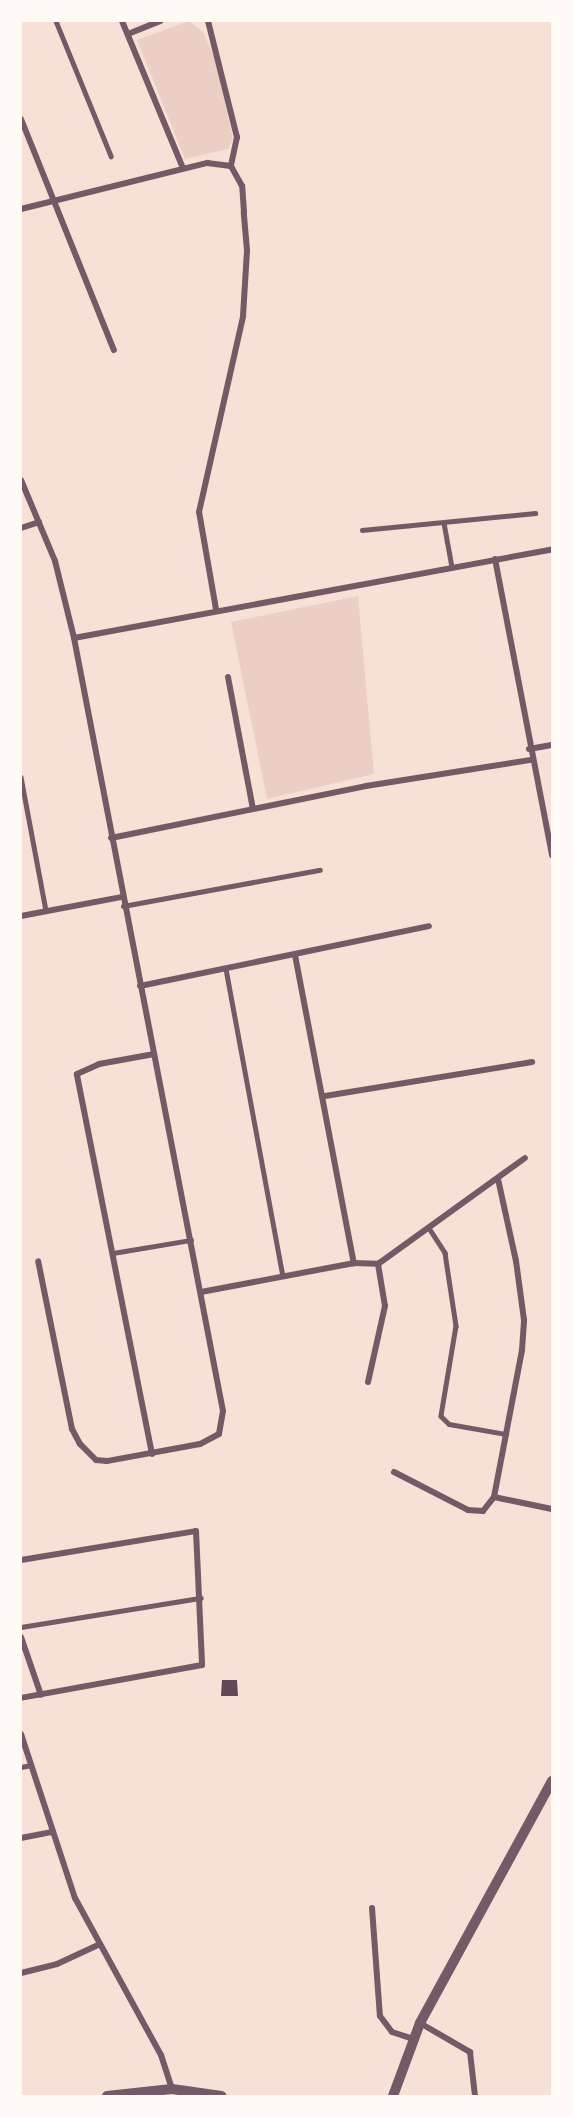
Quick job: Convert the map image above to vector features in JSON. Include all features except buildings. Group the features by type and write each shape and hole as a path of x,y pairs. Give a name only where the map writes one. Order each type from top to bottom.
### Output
{"street":[{"path":"122,21 183,168"},
{"path":"128,34 160,21"},
{"path":"208,21 237,137 231,166 242,186 246,281 243,316 200,503 216,609"},
{"path":"21,119 114,350"},
{"path":"21,209 53,199 207,163 231,166"},
{"path":"21,480 61,583 74,638 123,906 201,1292 224,1424 212,1441 152,1454 101,1461 80,1444 72,1429 38,1261"},
{"path":"21,505 30,501"},
{"path":"21,528 39,522"},
{"path":"74,638 216,609 552,549"},
{"path":"495,559 531,760 552,856"},
{"path":"228,677 253,809"},
{"path":"529,748 552,745"},
{"path":"111,838 399,780 531,760"},
{"path":"21,916 122,897"},
{"path":"140,986 429,926"},
{"path":"295,955 325,1096 354,1263"},
{"path":"152,1454 77,1074 99,1064 154,1054"},
{"path":"325,1096 532,1062"},
{"path":"201,1292 354,1263 378,1264 525,1158"},
{"path":"394,1472 468,1510 483,1511 494,1497 524,1320 516,1261 498,1179"},
{"path":"368,1382 385,1306 378,1264"},
{"path":"494,1497 552,1509"},
{"path":"21,1560 194,1530 201,1598 202,1665 21,1698"},
{"path":"21,1638 41,1695"},
{"path":"21,1734 75,1898 161,2055 172,2089"},
{"path":"393,2096 420,2023 552,1781"},
{"path":"21,1838 52,1832"},
{"path":"372,1908 380,2016 392,2032 413,2039"},
{"path":"21,1973 57,1964 100,1944"},
{"path":"420,2023 470,2052 475,2096"},
{"path":"107,2096 172,2089 222,2096"}],"lane":[{"path":"56,21 111,156"},
{"path":"362,530 535,513"},
{"path":"444,523 452,567"},
{"path":"21,777 46,911"},
{"path":"123,906 320,870"},
{"path":"226,969 283,1276"},
{"path":"429,1228 445,1253 456,1326 441,1416 449,1424 506,1434"},
{"path":"114,1253 191,1240"},
{"path":"21,1627 201,1598"},
{"path":"21,1767 31,1765"}],"shaded area":[{"path":"189,21 203,32 215,59 233,139 228,149 185,159 137,40"},
{"path":"358,596 374,774 267,799 231,622"}]}
